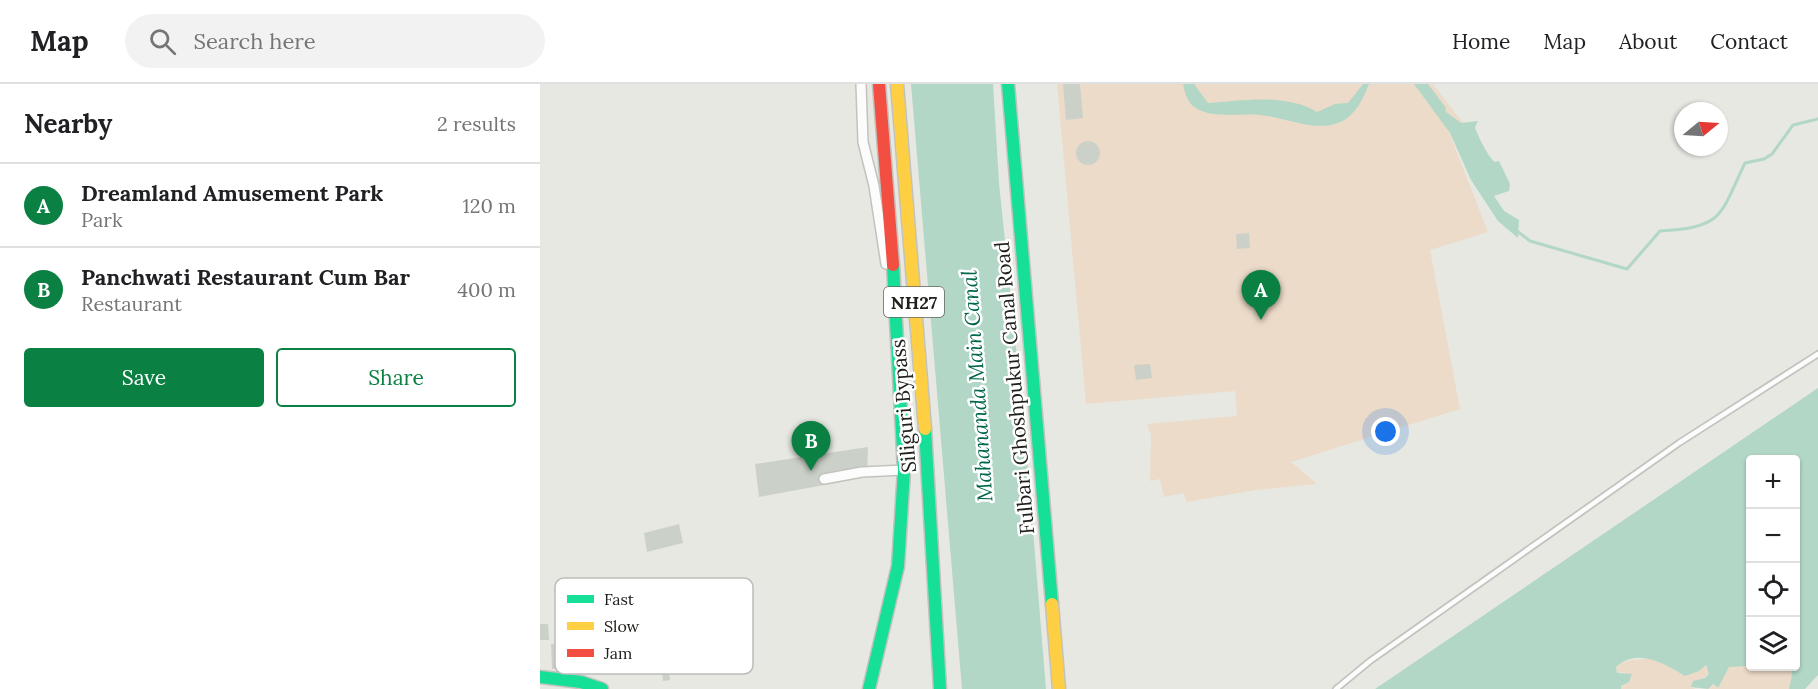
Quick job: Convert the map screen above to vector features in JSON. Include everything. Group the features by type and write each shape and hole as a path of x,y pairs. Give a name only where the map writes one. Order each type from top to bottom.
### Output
{"main road":[{"name":"NH27","path":"869,689 898,566 904,470 898,338 893,296 879,84"},
{"name":"Siliguri Bypass","path":"897,84 932,520 939,689"},
{"name":"Fulbari Ghoshpukur Canal Road","path":"1008,84 1059,689"},
{"path":"540,676 581,682 602,689"}],"street":[{"path":"861,84 863,142 893,296"},
{"path":"824,479 862,472 904,470"}],"lane":[{"path":"1336,689 1370,661 1679,443 1818,354"}],"shaded area":[{"path":"1057,84 1433,84 1463,123 1449,132 1488,232 1430,250 1460,409 1291,462 1317,484 1256,490 1186,502 1184,493 1164,497 1160,479 1150,481 1151,435 1147,424 1237,416 1235,391 1086,404"},
{"path":"1658,659 1681,674 1699,671 1706,665 1709,674 1691,687 1695,689 1621,689 1620,687 1625,684 1625,672 1617,673 1616,667 1626,661"},
{"path":"1730,666 1746,666 1746,671 1791,671 1792,674 1789,689 1708,689 1710,684 1718,688 1725,671"}],"water":[{"name":"Mahananda Main Canal","path":"911,84 993,84 999,183 1026,445 1046,689 962,689"},
{"path":"1183,84 1194,84 1208,103 1278,100 1305,106 1317,112 1335,104 1348,103 1363,84 1369,84 1354,112 1338,123 1319,126 1269,116 1218,115 1203,111 1190,103"},
{"path":"1414,84 1428,84 1446,108 1445,111 1461,123 1478,121 1475,127 1481,141 1492,160 1499,161 1510,184 1509,191 1494,196 1504,211 1519,220 1518,238 1498,221 1471,180 1450,133"},
{"path":"1818,388 1818,675 1805,689 1789,689 1791,671 1800,671 1800,455 1746,455 1746,666 1729,667 1718,688 1713,684 1708,689 1691,687 1693,681 1705,678 1709,674 1706,665 1699,671 1685,676 1660,663 1633,658 1616,667 1617,673 1632,674 1629,682 1621,686 1621,689 1375,689"}],"building":[{"path":"1063,84 1080,84 1083,118 1066,120"},
{"path":"1088,141 1097,144 1100,153 1097,162 1088,165 1079,162 1076,153 1079,144"},
{"path":"1249,233 1250,248 1237,249 1236,234"},
{"path":"1150,364 1152,378 1136,380 1134,365"},
{"path":"868,447 867,477 759,497 755,464"},
{"path":"679,524 683,543 647,552 644,533"},
{"path":"540,624 548,624 549,640 540,640"},
{"path":"551,644 555,644 555,669 552,669"},
{"path":"662,674 669,674 670,680 663,681"}],"waterway":[{"path":"1517,231 1530,241 1627,269 1660,231 1697,226 1717,216 1730,196 1745,163 1764,159 1772,154 1793,125 1818,119"}],"traffic: fast":[{"path":"1008,84 1052,604"},
{"path":"869,689 898,566 904,470 893,265"},
{"path":"925,429 940,689"},
{"path":"540,677 581,682 602,689"}],"traffic: slow":[{"path":"897,84 925,429"},
{"path":"1052,604 1059,689"}],"traffic: jam":[{"path":"879,84 893,265"}],"place":[{"name":"Dreamland Amusement Park","path":"1261,320"},
{"name":"Panchwati Restaurant Cum Bar","path":"811,471"}]}
